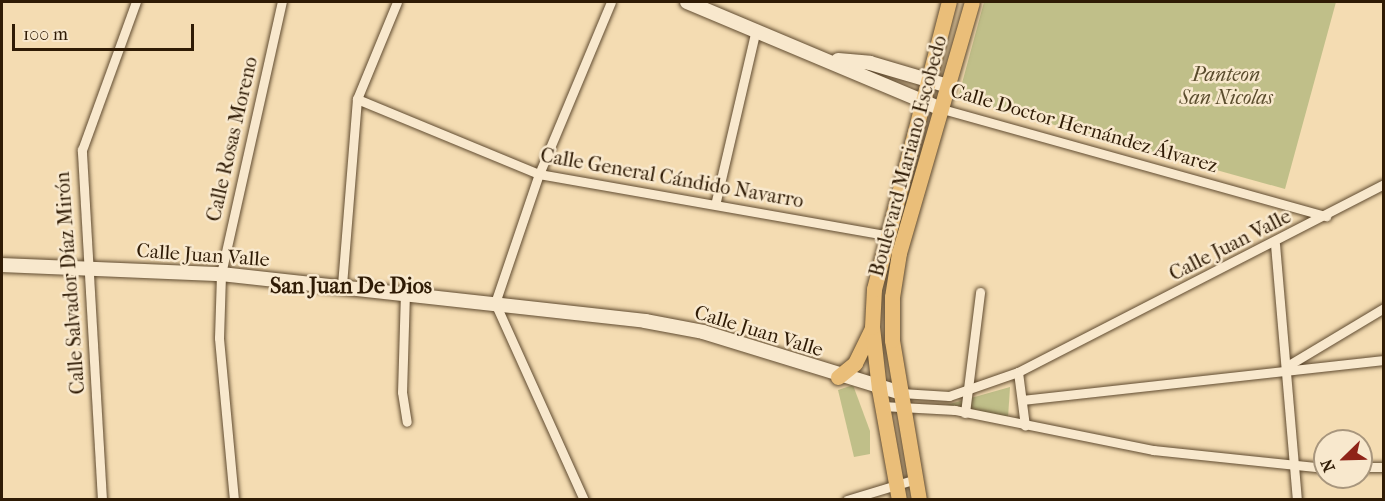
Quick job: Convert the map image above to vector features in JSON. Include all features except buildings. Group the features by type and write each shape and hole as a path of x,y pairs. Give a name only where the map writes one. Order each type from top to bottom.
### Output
{"main road":[{"name":"Boulevard Mariano Escobedo","path":"899,500 879,389 872,327 886,235 950,2"},
{"name":"Boulevard Mariano Escobedo","path":"919,500 891,318 895,274 972,2"},
{"path":"838,377 855,363 872,327"}],"street":[{"name":"Calle Salvador Díaz Mirón","path":"102,500 82,150 136,2"},
{"name":"Calle Rosas Moreno","path":"234,500 221,359 221,274 282,2"},
{"path":"342,285 357,99 397,2"},
{"path":"584,500 495,303 539,174 611,2"},
{"name":"Calle Doctor Hernández Álvarez","path":"687,2 838,60 871,82 942,109 1326,216"},
{"path":"716,201 756,29"},
{"name":"Calle Doctor Hernández Álvarez","path":"838,60 870,63 948,86"},
{"name":"Calle General Cándido Navarro","path":"357,99 539,174 716,201 886,235"},
{"name":"Calle Juan Valle","path":"2,265 221,274 342,285 495,303 703,332 879,389 902,400 964,392 1018,372 1275,244 1383,184"},
{"path":"1275,244 1297,500"},
{"path":"405,292 402,392 407,422"},
{"path":"965,412 964,392 980,292"},
{"path":"1285,368 1383,308"},
{"path":"1022,400 1285,368 1383,360"},
{"path":"1018,372 1025,426"},
{"path":"882,406 902,400 1153,450 1296,468 1313,468"},
{"path":"847,500 896,483 916,479"}],"green space":[{"name":"Panteon San Nicolas","path":"984,2 1336,2 1285,189 958,98"},
{"path":"853,385 870,431 870,454 854,457 838,390"},
{"path":"1010,387 1008,418 946,405"}],"district":[{"name":"San Juan De Dios","path":"351,287"}]}
